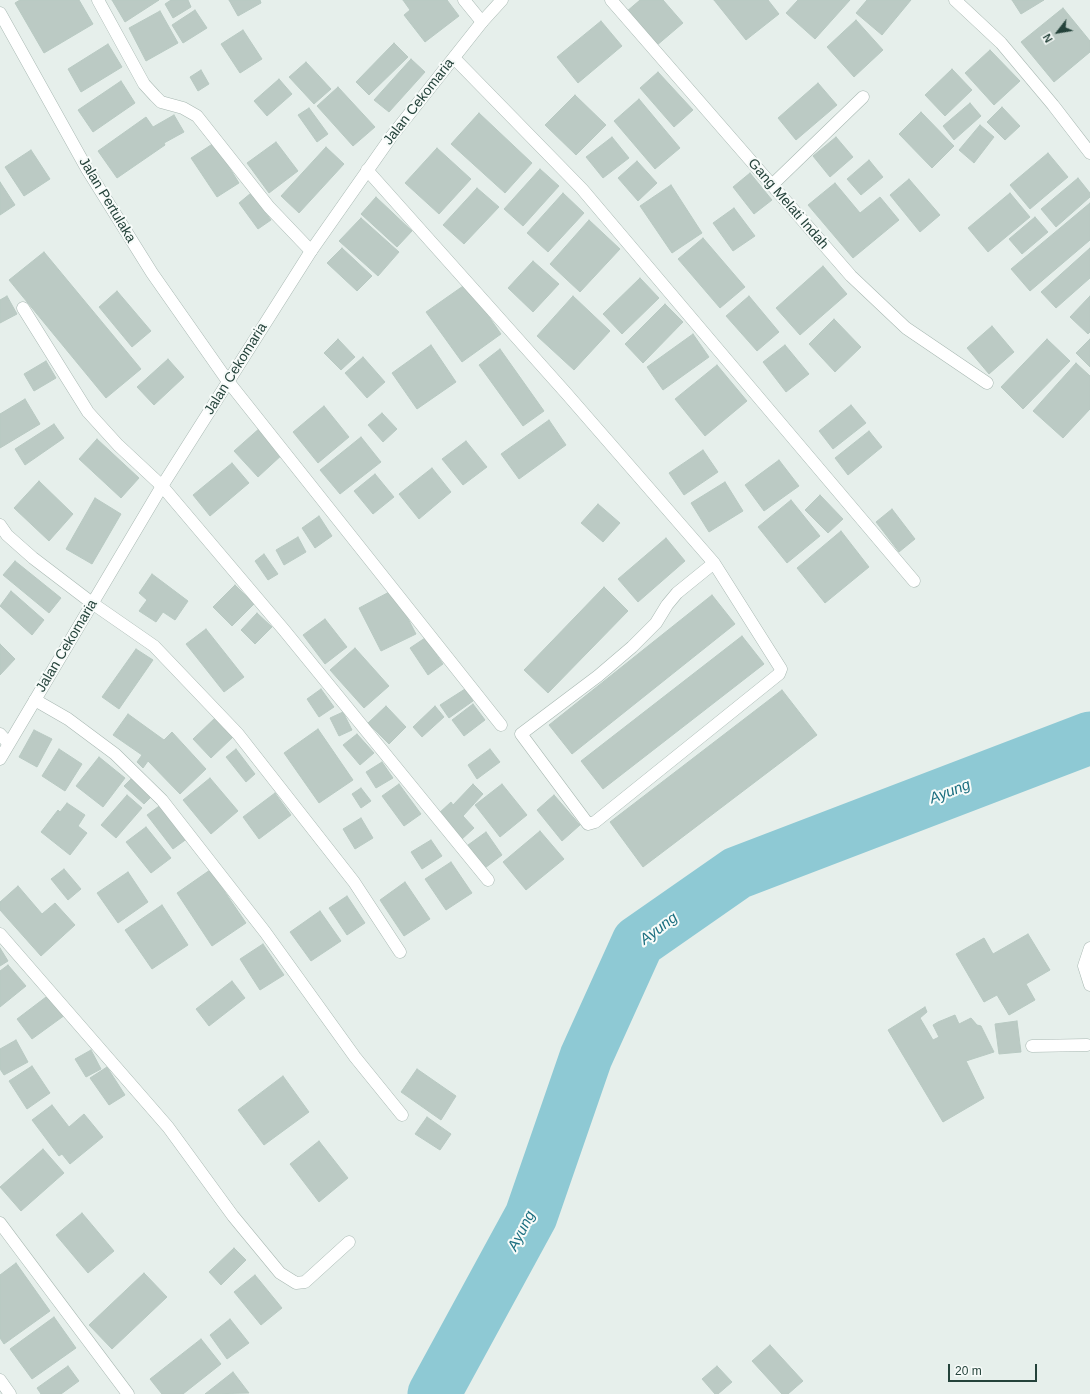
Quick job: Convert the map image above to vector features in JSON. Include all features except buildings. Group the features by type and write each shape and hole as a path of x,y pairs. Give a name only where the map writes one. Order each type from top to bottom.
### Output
{"street":[{"path":"98,0 144,84 161,102 183,108 197,116 269,207 311,251"},
{"path":"464,0 482,22"},
{"name":"Jalan Cekomaria","path":"0,759 4,739 35,700 162,486 227,380 311,251 367,170 482,22 502,0"},
{"name":"Gang Melati Indah","path":"612,0 851,276 906,328 987,383"},
{"path":"955,0 1001,42 1090,153"},
{"name":"Jalan Pertulaka","path":"0,13 91,176 152,273 227,380 500,724"},
{"path":"454,58 582,189 914,581"},
{"path":"772,185 863,98"},
{"path":"367,170 566,393 714,563 781,670 779,674 595,822 588,824 521,734 598,676 632,647 656,623 667,605 677,593 714,563"},
{"path":"22,308 88,412 118,445 162,486 284,630 488,880"},
{"path":"0,525 7,535 33,558 92,603 154,646 238,734 354,882 400,952"},
{"path":"35,700 68,719 115,754 162,800 265,932 355,1057 402,1115"},
{"path":"0,934 168,1127 233,1216 280,1273 296,1283 305,1282 350,1242"},
{"path":"1090,948 1084,966 1090,985"},
{"path":"1032,1046 1089,1044"},
{"path":"0,1223 128,1394"},
{"path":"0,1380 10,1394"}],"waterway":[{"name":"Ayung","path":"434,1394 531,1216 586,1057 638,942 737,873 1090,738"}]}
